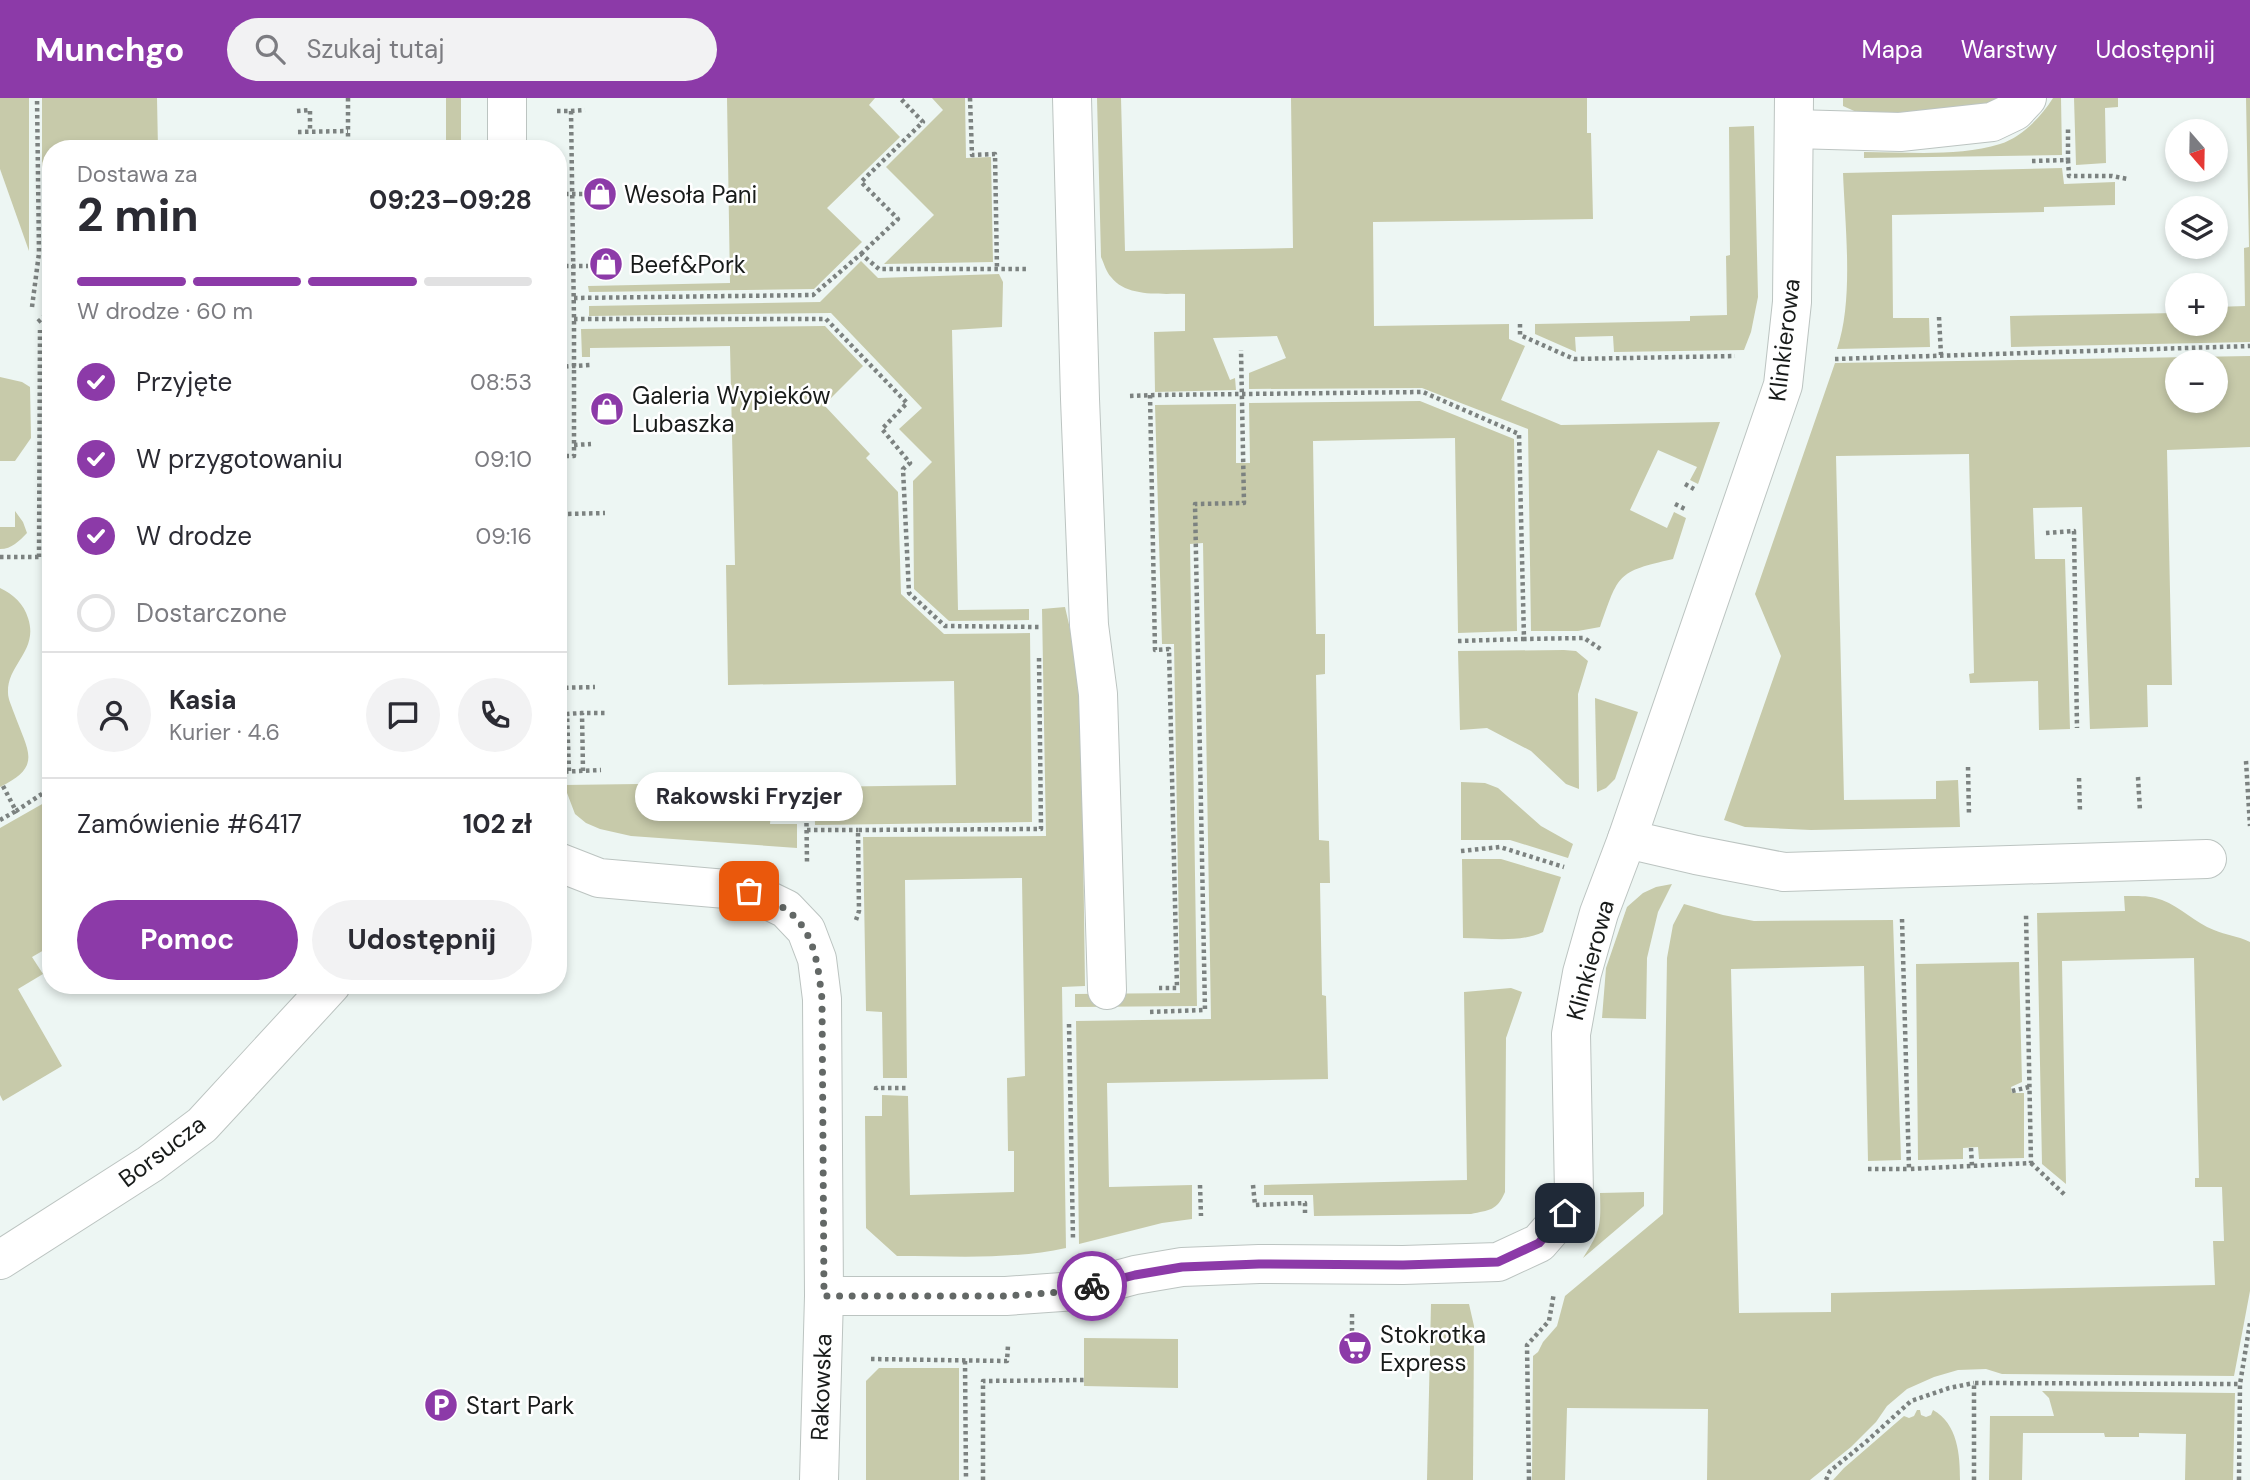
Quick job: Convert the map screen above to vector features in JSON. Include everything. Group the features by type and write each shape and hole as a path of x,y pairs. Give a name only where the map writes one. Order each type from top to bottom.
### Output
{"street":[{"path":"507,98 508,140"},
{"path":"1072,98 1089,625 1098,694 1107,990"},
{"path":"1794,113 1900,132 1992,122 2015,111 2028,98"},
{"name":"Klinkierowa","path":"824,1296 1006,1296 1076,1291 1135,1275 1182,1267 1498,1262 1539,1243 1565,1213 1574,1194 1571,1034 1581,973 1599,913 1783,386 1792,302 1794,113"},
{"path":"1627,839 1784,872 2207,859"},
{"name":"Rakowska","path":"567,866 599,878 749,891 786,909 806,930 817,959 822,999 824,1296 819,1480"},
{"name":"Borsucza","path":"0,1260 150,1164 202,1125 323,994"}],"path":[{"path":"32,307 39,253 37,98"},
{"path":"348,98 348,140"},
{"path":"574,298 813,295 898,219 861,182 923,122 900,98"},
{"path":"970,98 972,155 995,154 997,269"},
{"path":"297,111 310,110 310,132"},
{"path":"549,111 585,110"},
{"path":"567,456 574,456 571,111"},
{"path":"298,132 348,131"},
{"path":"2068,160 2069,176 2112,176 2128,179"},
{"path":"567,194 587,194"},
{"path":"861,254 879,270 1076,268"},
{"path":"567,266 588,266"},
{"path":"1939,317 1941,355"},
{"path":"38,322 42,318"},
{"path":"574,319 826,319 907,403 882,429 910,463 903,469 909,593 945,626 1039,626 1039,640"},
{"path":"1520,324 1520,335 1574,359 1736,355"},
{"path":"0,557 39,557 40,330"},
{"path":"1827,359 2250,346"},
{"path":"1137,1013 1205,1010 1195,504 1244,503 1241,350"},
{"path":"567,366 590,366"},
{"path":"1107,990 1177,988 1169,649 1155,650 1153,395 1423,392 1519,434 1524,639"},
{"path":"574,445 591,444"},
{"path":"567,514 605,513"},
{"path":"2046,533 2074,531 2077,728"},
{"path":"1458,641 1584,638 1602,650"},
{"path":"807,830 1041,830 1039,653"},
{"path":"567,688 595,687"},
{"path":"582,713 583,771"},
{"path":"601,770 569,771 567,714 608,713"},
{"path":"2246,761 2250,825"},
{"path":"1968,767 1970,823"},
{"path":"2138,777 2140,822"},
{"path":"2079,778 2080,823"},
{"path":"3,786 16,811"},
{"path":"806,788 807,862"},
{"path":"0,820 42,794"},
{"path":"855,921 859,911 858,830"},
{"path":"1461,851 1500,846 1572,869"},
{"path":"2026,906 2031,1163 2066,1196"},
{"path":"1902,909 1909,1168"},
{"path":"1069,1016 1073,1240"},
{"path":"2012,1091 2029,1087"},
{"path":"876,1096 876,1088 908,1088"},
{"path":"1971,1148 1972,1166"},
{"path":"1868,1169 2031,1163"},
{"path":"1200,1185 1202,1217"},
{"path":"1254,1185 1255,1205 1305,1203 1306,1225"},
{"path":"1529,1480 1527,1345 1549,1321 1555,1292"},
{"path":"2239,1480 2241,1384 2250,1323"},
{"path":"871,1359 1007,1361 1008,1337"},
{"path":"965,1361 966,1480"},
{"path":"984,1480 983,1381 1084,1380"},
{"path":"1826,1480 1830,1471 1911,1401 1949,1388 1974,1383 2241,1384"},
{"path":"1974,1383 1974,1480"}],"green space":[{"path":"0,98 29,98 29,251 0,169"},
{"path":"42,98 157,98 158,140 42,140"},
{"path":"446,98 461,98 461,140 446,140"},
{"path":"727,98 875,98 869,105 900,137 827,208 862,242 814,289 589,292 588,286 730,283"},
{"path":"932,98 965,98 966,158 991,157 993,262 884,264 934,215 886,167 943,110"},
{"path":"1097,98 1121,98 1125,251 1293,248 1291,98 1587,98 1587,133 1591,133 1593,219 1373,222 1374,326 1509,324 1509,339 1525,346 1501,400 1561,425 1720,422 1698,484 1690,480 1697,467 1658,450 1630,510 1667,528 1674,512 1686,518 1673,559 1640,568 1622,578 1611,596 1600,627 1578,631 1531,631 1528,429 1422,388 1249,389 1249,373 1286,358 1277,336 1213,338 1230,380 1235,378 1236,390 1155,392 1154,332 1185,331 1185,294 1156,294 1126,288 1118,284 1106,270 1101,257"},
{"path":"1843,98 2003,98 1971,112 1861,114 1843,106"},
{"path":"2053,98 2061,98 2062,155 1864,158 1864,152 1967,151 2000,144 2016,137 2030,126"},
{"path":"2074,98 2118,98 2118,107 2105,108 2106,163 2076,165"},
{"path":"2246,98 2250,98 2250,342 2011,347 2010,316 2165,313 2165,336 2228,336 2228,307 2245,306 2244,248 2249,247"},
{"path":"1754,126 1758,297 1751,332 1744,350 1614,352 1613,336 1575,337 1576,352 1535,334 1535,324 1690,321 1690,316 1727,315 1726,256 1730,255 1729,127"},
{"path":"2062,168 2064,184 2115,182 2115,205 2044,207 2044,212 1892,215 1893,318 1929,318 1930,347 1837,349 1847,286 1843,173"},
{"path":"861,261 878,278 999,274 1003,282 1002,327 952,330 958,610 1029,609 1029,620 949,621 914,589 913,481 932,462 899,429 922,408 831,313 589,316 589,306 820,302"},
{"path":"825,326 863,366 824,405 870,454 866,458 898,492 901,594 944,634 1030,633 1032,822 815,825 814,787 956,785 954,681 728,685 726,565 735,565 730,346 590,348 590,357 582,357 581,329"},
{"path":"2228,356 2250,356 2250,447 2167,450 2172,685 2147,685 2148,727 2090,729 2082,507 2033,508 2035,559 2065,559 2070,729 2039,730 2038,681 1970,683 1969,674 1974,673 1969,454 1836,456 1844,800 1936,799 1936,781 1958,780 1960,827 1811,830 1745,827 1724,820 1781,656 1755,594 1835,363 2165,357 2165,413 2228,413"},
{"path":"0,377 22,382 30,387 31,438 15,461 0,461"},
{"path":"1420,401 1514,439 1517,631 1458,633 1455,438 1313,441 1316,634 1325,634 1325,674 1316,675 1319,840 1329,841 1330,883 1320,883 1322,995 1326,996 1328,1079 1107,1083 1109,1187 1192,1185 1192,1219 1162,1223 1079,1244 1076,1021 1211,1019 1203,543 1190,544 1197,1006 1075,1007 1075,994 1180,993 1174,644 1162,644 1155,405 1236,404 1236,463 1250,463 1249,403"},
{"path":"15,511 27,533 12,546 0,549 0,527 15,527"},
{"path":"0,588 14,596 21,604 30,630 26,649 12,674 8,693 27,748 27,765 14,779 0,787"},
{"path":"1065,607 1077,659 1081,694 1085,986 1062,987 1066,1248 1003,1256 897,1256 866,1228 865,1116 882,1116 882,1095 908,1096 910,1195 1014,1192 1014,1151 1008,1151 1007,1078 1025,1076 1022,878 905,880 907,1078 883,1078 882,1012 866,1011 863,837 1046,836 1042,609"},
{"path":"1458,651 1576,651 1588,661 1578,694 1579,789 1566,784 1531,751 1487,728 1460,730"},
{"path":"1595,698 1638,712 1615,779 1597,792"},
{"path":"1461,782 1485,783 1498,788 1541,826 1573,844 1568,858 1510,840 1461,840"},
{"path":"639,784 639,791 747,788 747,812 771,812 770,824 797,824 797,848 631,836 600,829 575,814 567,793 567,785"},
{"path":"42,804 42,951 32,957 42,975 18,989 62,1066 3,1101 0,1095 0,828"},
{"path":"1462,859 1501,859 1561,877 1543,932 1514,939 1463,938"},
{"path":"1672,884 1658,912 1647,958 1646,1019 1602,1018 1606,968 1627,907 1643,893"},
{"path":"2124,896 2162,900 2207,927 2250,942 2250,1291 2234,1376 2002,1374 1986,1369 1958,1370 1907,1389 1887,1406 1876,1422 1851,1447 1810,1480 1707,1480 1708,1409 1567,1408 1565,1480 1532,1480 1533,1356 1557,1326 1565,1296 1663,1214 1667,958 1673,925 1684,904 1754,921 1893,920 1901,1160 1868,1161 1864,966 1731,969 1739,1313 1831,1312 1831,1293 2215,1285 2213,1241 2224,1241 2222,1187 2195,1187 2195,1178 2199,1178 2194,958 2062,961 2066,1184 2042,1164 2037,913 2125,911"},
{"path":"2019,962 2022,1082 2011,1087 2012,1093 2024,1093 2024,1158 1979,1159 1978,1147 1963,1148 1963,1159 1918,1160 1916,964"},
{"path":"1511,988 1522,992 1506,1038 1505,1192 1495,1206 1471,1214 1314,1216 1313,1195 1264,1195 1264,1185 1467,1180 1464,992"},
{"path":"1644,1192 1644,1206 1583,1258 1599,1227 1600,1193"},
{"path":"1431,1304 1469,1304 1474,1326 1473,1480 1427,1480"},
{"path":"1084,1338 1178,1339 1178,1388 1084,1386"},
{"path":"879,1368 959,1368 959,1480 866,1480 866,1381"},
{"path":"2042,1391 2235,1393 2233,1480 2185,1480 2186,1434 2139,1433 2139,1437 2105,1437 2104,1433 2023,1433 2022,1480 1989,1480 1990,1416 2054,1416 2049,1398"},
{"path":"1917,1410 1926,1417 1931,1415 1933,1410 1948,1423 1956,1441 1960,1480 1833,1480 1904,1416 1914,1416"}],"way so far":[{"path":"749,891 786,909 806,930 817,959 822,999 824,1296 1006,1296 1076,1291 1092,1286"}],"place":[{"name":"Wesoła Pani","path":"600,194"},
{"name":"Beef&Pork","path":"606,264"},
{"name":"Galeria Wypieków Lubaszka","path":"607,409"},
{"name":"Rakowski Fryzjer","path":"749,891"},
{"name":"Stokrotka Express","path":"1355,1348"},
{"name":"Start Park","path":"441,1405"}],"route":[{"path":"1092,1286 1182,1267 1498,1262 1539,1243 1565,1213"}]}
